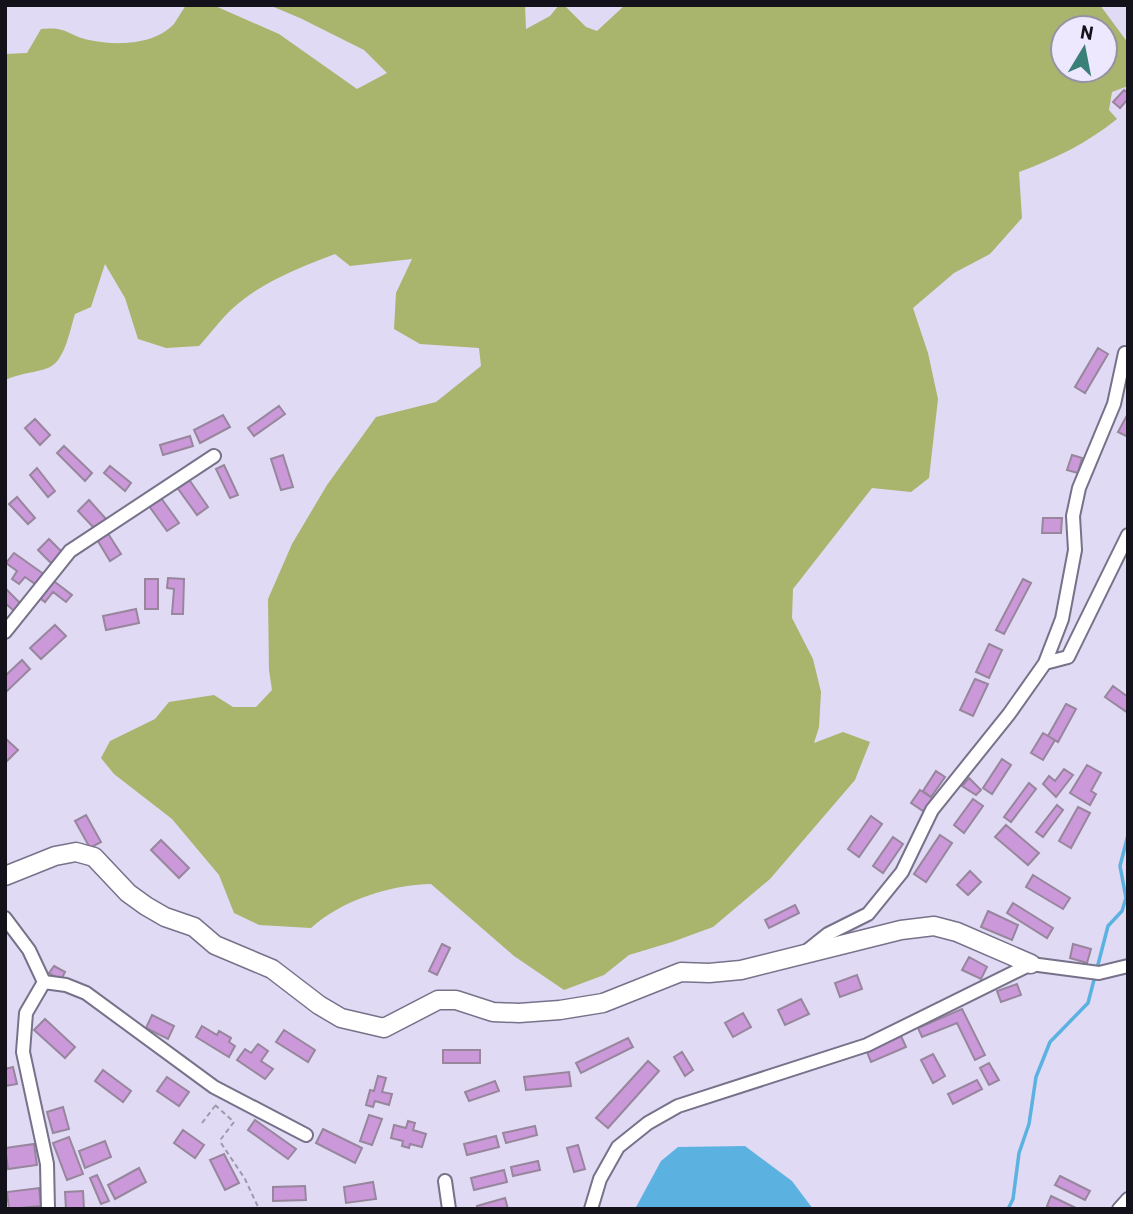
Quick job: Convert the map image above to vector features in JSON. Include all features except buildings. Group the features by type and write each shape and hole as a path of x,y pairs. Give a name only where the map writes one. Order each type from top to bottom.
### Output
{"street":[{"path":"805,953 828,933 868,914 902,872 932,810 1009,714 1045,663 1062,619 1075,550 1073,516 1079,488 1114,404 1125,353"},
{"path":"5,632 70,551 214,456"},
{"path":"1045,663 1068,657 1128,535"},
{"path":"5,876 66,854 76,852 94,857 128,893 146,906 165,917 182,921 215,945 272,970 341,1018 384,1028 438,1000 456,1000 493,1012 560,1010 603,1003 681,972 741,970 901,930 934,926 957,932 1031,964 1099,973 1128,965"},
{"path":"5,918 29,950 44,982"},
{"path":"591,1209 600,1178 618,1147 649,1123 678,1106 867,1045 1031,964"},
{"path":"44,982 66,985 86,993 222,1093 306,1135"},
{"path":"44,982 26,1013 23,1052 47,1164 48,1209"},
{"path":"445,1181 449,1209"},
{"path":"1119,1209 1128,1199"}],"path":[{"path":"202,1123 222,1093"},
{"path":"215,1105 234,1122 221,1139 221,1143 246,1179 258,1209"}],"green space":[{"path":"186,5 213,5 279,34 357,89 387,73 364,50 269,5 525,5 526,29 550,16 559,5 564,5 586,27 597,31 625,5 1100,5 1107,14 1049,14 1049,84 1119,84 1119,31 1128,43 1128,86 1112,92 1109,110 1117,119 1070,150 1019,172 1022,218 990,254 954,273 913,308 928,353 938,399 929,478 911,492 872,488 793,589 792,618 813,659 821,692 819,727 814,743 843,732 870,742 855,780 770,879 713,927 629,955 604,975 564,990 514,956 431,884 399,887 367,896 337,909 311,928 259,925 234,913 219,875 172,819 114,774 101,758 110,741 155,719 169,702 214,695 233,707 256,707 272,690 269,670 268,599 292,544 327,485 376,417 436,402 481,366 479,348 420,344 394,329 396,293 412,259 350,266 335,254 281,277 243,299 199,346 166,348 138,339 125,298 105,264 91,307 75,314 63,352 54,365 5,380 5,54 27,53 41,29 62,30 100,42 122,43 156,36 174,24"}],"water":[{"path":"745,1146 792,1181 813,1209 635,1209 661,1161 678,1147"}],"waterway":[{"path":"1008,1209 1013,1199 1019,1153 1029,1124 1036,1077 1050,1042 1088,1003 1108,926 1122,911 1126,898 1120,866 1128,835"}]}
